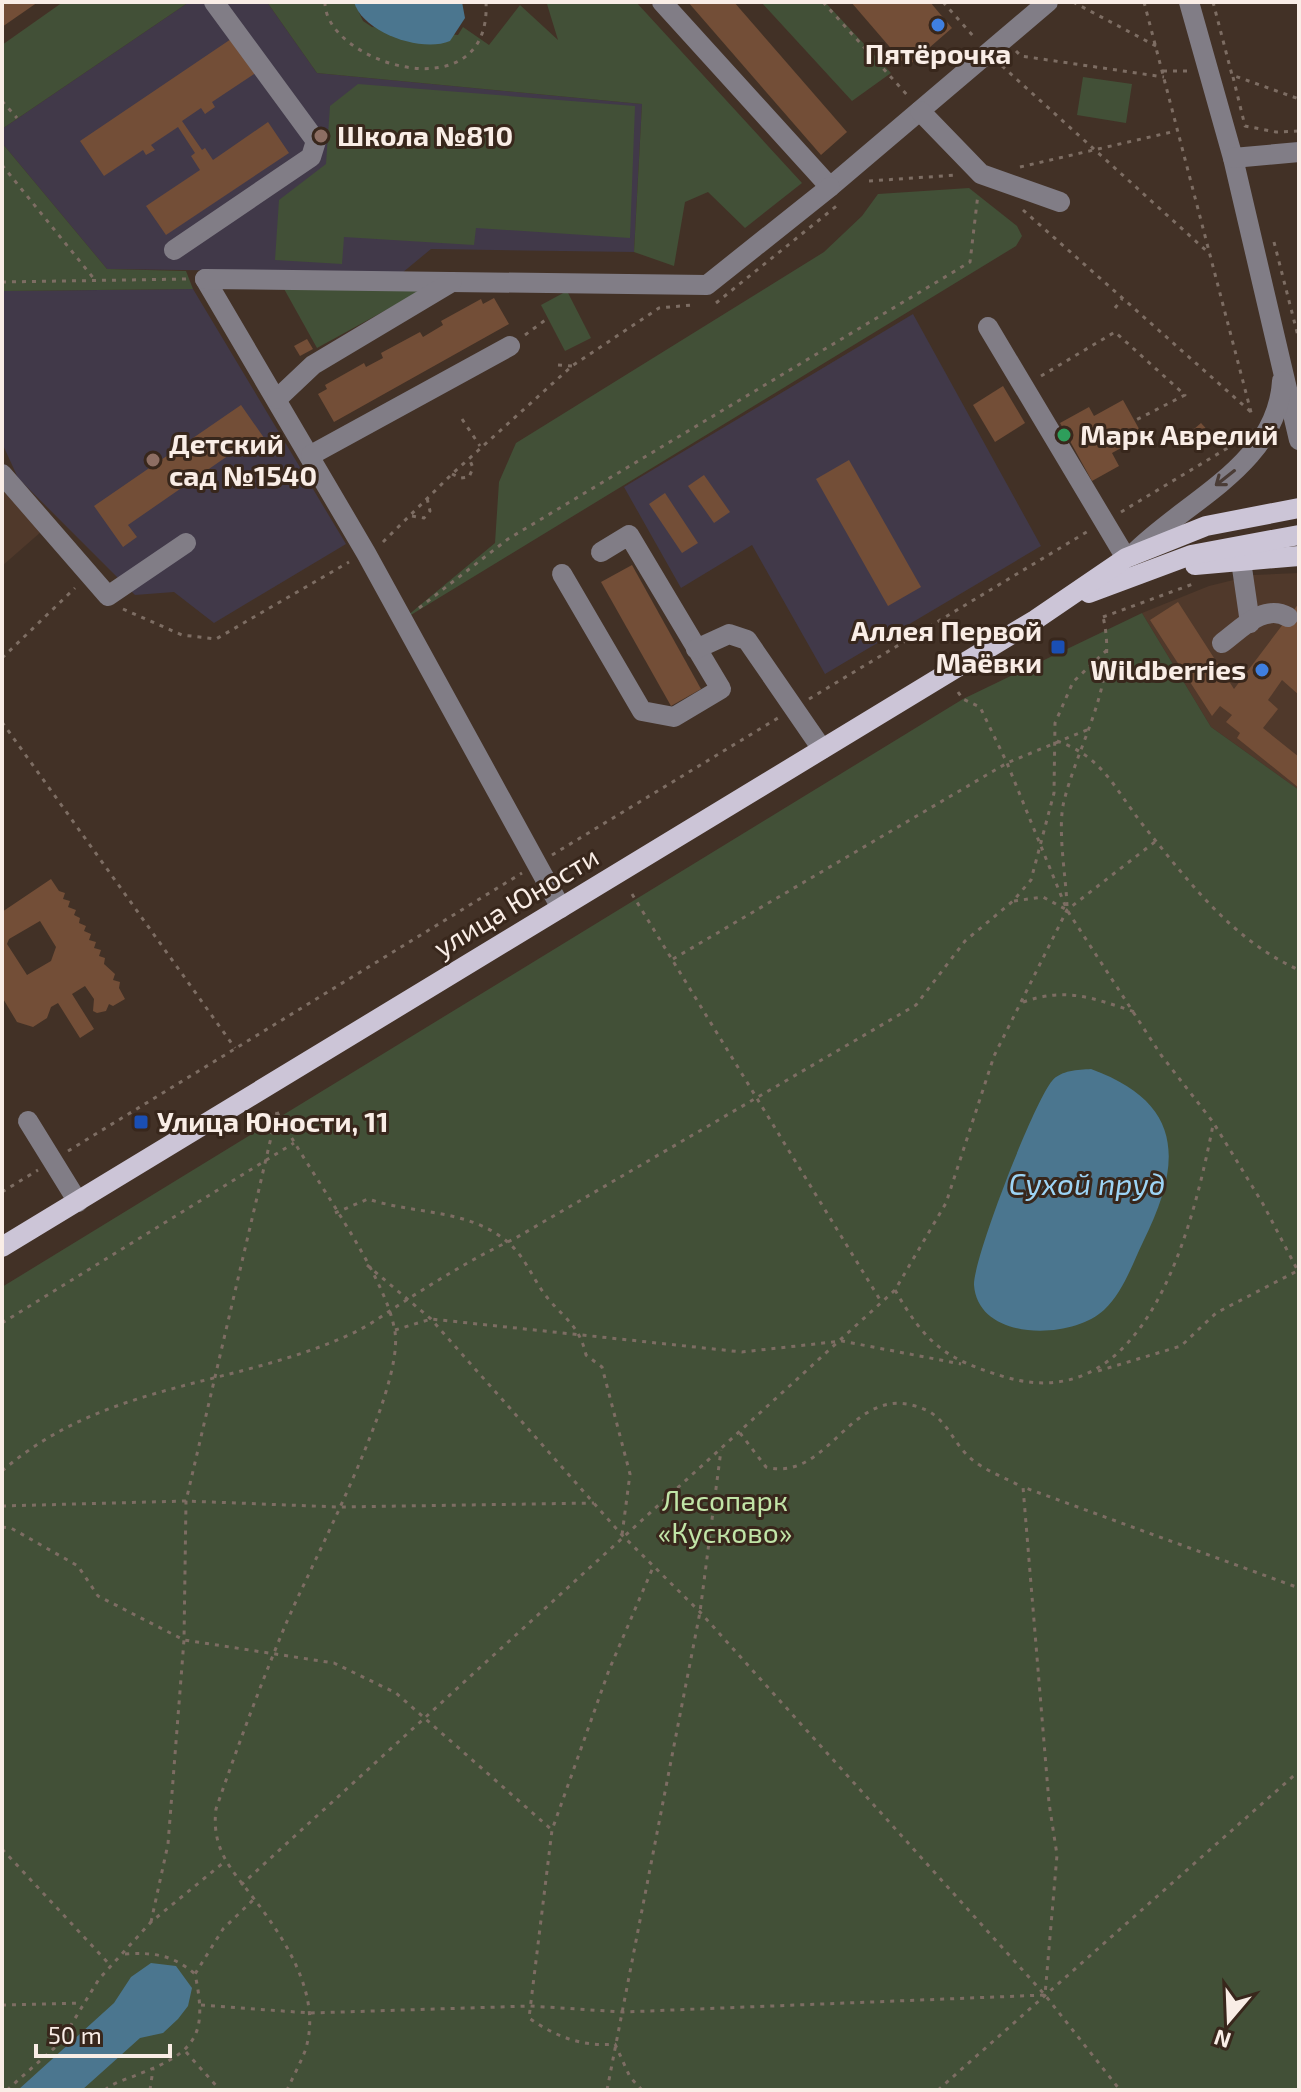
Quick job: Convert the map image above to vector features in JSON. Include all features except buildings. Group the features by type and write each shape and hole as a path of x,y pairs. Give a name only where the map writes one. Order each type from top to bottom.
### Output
{"main road":[{"name":"улица Юности","path":"2,1247 1060,605 1128,557 1206,526 1299,508"},
{"name":"улица Юности","path":"1060,605 1191,555 1299,535"},
{"path":"1159,565 1299,556"}],"street":[{"path":"174,250 311,157 316,141 214,2"},
{"path":"662,2 833,185"},
{"path":"205,279 707,285 920,111 982,47 1005,39 1048,2"},
{"path":"1189,2 1233,158 1298,431"},
{"path":"920,111 981,174 1060,202"},
{"path":"1233,158 1299,152"},
{"path":"205,279 311,455 561,908"},
{"path":"277,399 313,365 452,282"},
{"path":"988,327 1102,522 1128,557 1155,531 1241,465 1264,440 1276,418 1283,365"},
{"path":"311,455 510,346"},
{"path":"2,474 108,596 186,543"},
{"path":"562,574 642,711 674,717 721,689 629,535 601,552"},
{"path":"1241,561 1250,623"},
{"path":"1222,643 1261,615 1278,612 1288,617"},
{"path":"696,649 729,634 747,640 822,749"},
{"path":"28,1121 78,1202"}],"path":[{"path":"325,2 325,11 336,31 360,49 421,70 444,68 467,58 479,46 487,23 486,2"},
{"path":"823,2 920,111"},
{"path":"943,2 982,47 1210,254"},
{"path":"1073,2 1156,46"},
{"path":"1144,2 1251,412 1250,427"},
{"path":"1213,2 1245,126 1276,132 1299,131"},
{"path":"1005,39 1021,56 1164,77"},
{"path":"1163,71 1187,71"},
{"path":"1232,75 1299,99"},
{"path":"2,101 17,118"},
{"path":"1012,169 1178,130"},
{"path":"2,165 95,280"},
{"path":"108,596 129,614 182,635 216,639 385,542 480,447 572,366 659,308 721,303 839,207 833,185 981,174 970,262 508,539 401,621"},
{"path":"1022,209 1251,412"},
{"path":"1273,241 1299,340"},
{"path":"2,282 205,279"},
{"path":"1115,308 1122,299"},
{"path":"510,346 548,318"},
{"path":"1024,386 1115,332 1185,395 1134,421"},
{"path":"558,365 572,366"},
{"path":"462,419 480,447"},
{"path":"2,1192 1235,443"},
{"path":"452,474 469,477 473,468 469,458"},
{"path":"411,516 424,518 430,511 427,498"},
{"path":"2,658 90,575"},
{"path":"1067,910 1063,805 1089,729 1108,649 1103,617"},
{"path":"2,1471 63,1429 130,1399 312,1350 354,1333 480,1254 507,1242 756,1100 916,1005 965,941 1013,901 1031,880 1054,793 1055,723 1073,682 1108,649"},
{"path":"395,1330 431,1319 742,1352 842,1341 961,1364 1029,1384 1070,1380 1181,1346 1216,1313 1299,1271 1213,1122 1161,1055 1067,910 1007,763 980,707 963,699 958,692"},
{"path":"2,722 235,1048"},
{"path":"672,959 1007,763 1056,740 1089,729"},
{"path":"1056,740 1081,749 1095,760 1156,841 1231,928 1268,956 1299,970"},
{"path":"241,1885 622,1535 740,1433 895,1290 946,1203 994,1056 1067,910 1156,841"},
{"path":"632,894 882,1303"},
{"path":"1013,901 1043,897 1067,910"},
{"path":"1021,1003 1049,994 1087,996 1135,1012"},
{"path":"151,1922 168,1844 184,1640 186,1501 218,1375 277,1112 367,1265 389,1311 395,1330 396,1351 390,1379 274,1654 216,1809 214,1825 224,1862 286,1946 301,1977 310,2013 306,2049 287,2090"},
{"path":"1094,1372 1128,1345 1156,1304 1200,1190 1213,1122"},
{"path":"2,1323 294,1143"},
{"path":"335,1213 368,1199 396,1208 435,1210 478,1224 507,1242 549,1300 581,1335 586,1355 602,1367 630,1474 622,1535"},
{"path":"367,1265 431,1319 622,1535 700,1612 1045,1995 1120,2090"},
{"path":"895,1290 918,1330 961,1364"},
{"path":"740,1433 766,1467 790,1471 822,1451 865,1413 898,1403 931,1413 969,1457 1023,1487 1299,1588"},
{"path":"607,2090 700,1612 721,1450"},
{"path":"1023,1487 1049,1803 1057,1855 1045,1995"},
{"path":"2,1506 186,1501 338,1507 596,1503"},
{"path":"2,1527 11,1528 78,1566 98,1596 184,1640 334,1663 396,1693 552,1830"},
{"path":"615,2044 591,2046 545,2030 529,2018 552,1830 609,1670 654,1565"},
{"path":"938,2090 1299,1771"},
{"path":"2,1849 111,1966"},
{"path":"7,2090 60,2043 111,1966 151,1922 224,1862"},
{"path":"195,1974 223,1929 254,1899"},
{"path":"105,2090 186,2052 197,2032 201,2005 195,1974 179,1960 161,1954 123,1954"},
{"path":"201,2005 310,2013 530,2006 623,2012 1045,1995"},
{"path":"2,2005 84,2003"},
{"path":"615,2044 630,2077 642,2090"},
{"path":"186,2052 220,2090"},
{"path":"150,2090 153,2069"}],"shaded area":[{"name":"Школа №810","path":"189,2 267,2 317,73 642,104 634,252 431,249 402,273 107,269 2,143 2,129"},
{"name":"Детский сад №1540","path":"193,289 346,544 214,623 174,592 135,595 18,478 2,443 2,291"},
{"path":"913,314 1041,546 825,674 752,545 681,588 624,487"},
{"path":"2,484 42,531 2,566"},
{"path":"1299,573 1299,790 1211,727 1142,613 1209,586 1254,575"}],"green space":[{"path":"63,2 189,2 2,129 2,45"},
{"path":"267,2 354,2 363,21 372,27 458,35 463,27 489,45 520,5 558,40 547,4 551,2 636,2 802,183 745,228 708,192 685,202 674,266 634,252 642,104 317,73"},
{"path":"761,2 825,2 891,73 852,101"},
{"path":"1083,77 1132,84 1126,123 1077,115"},
{"path":"358,84 635,106 630,238 476,228 474,245 344,237 342,264 275,260 279,200 326,164 330,106"},
{"path":"2,143 107,269 186,271 193,289 2,291"},
{"path":"969,188 1017,226 1022,236 1016,246 401,621 495,543 499,482 516,443 824,252 862,216 878,194"},
{"path":"283,287 426,288 317,348"},
{"path":"567,291 591,338 565,351 541,305"},
{"name":"Лесопарк «Кусково»","path":"1142,613 1211,727 1299,790 1299,2090 2,2090 2,1287 963,699"}],"water":[{"path":"354,2 462,2 465,18 450,41 438,44 410,42 395,38 369,23"},
{"name":"Сухой пруд","path":"1091,1069 1122,1083 1144,1099 1159,1118 1167,1138 1169,1161 1165,1186 1126,1278 1104,1310 1071,1327 1028,1330 1008,1326 992,1317 979,1304 974,1285 983,1245 1019,1148 1043,1095 1060,1075"},
{"path":"151,1963 176,1966 192,1988 188,2006 178,2019 163,2033 140,2038 82,2090 18,2090 114,2003 131,1977"}],"place":[{"name":"Пятёрочка","path":"938,25"},
{"name":"Школа №810","path":"321,136"},
{"name":"Марк Аврелий","path":"1064,435"},
{"name":"Детский сад №1540","path":"153,460"},
{"name":"Аллея Первой Маёвки","path":"1058,647"},
{"name":"Wildberries","path":"1262,670"},
{"name":"Улица Юности, 11","path":"141,1122"}]}
